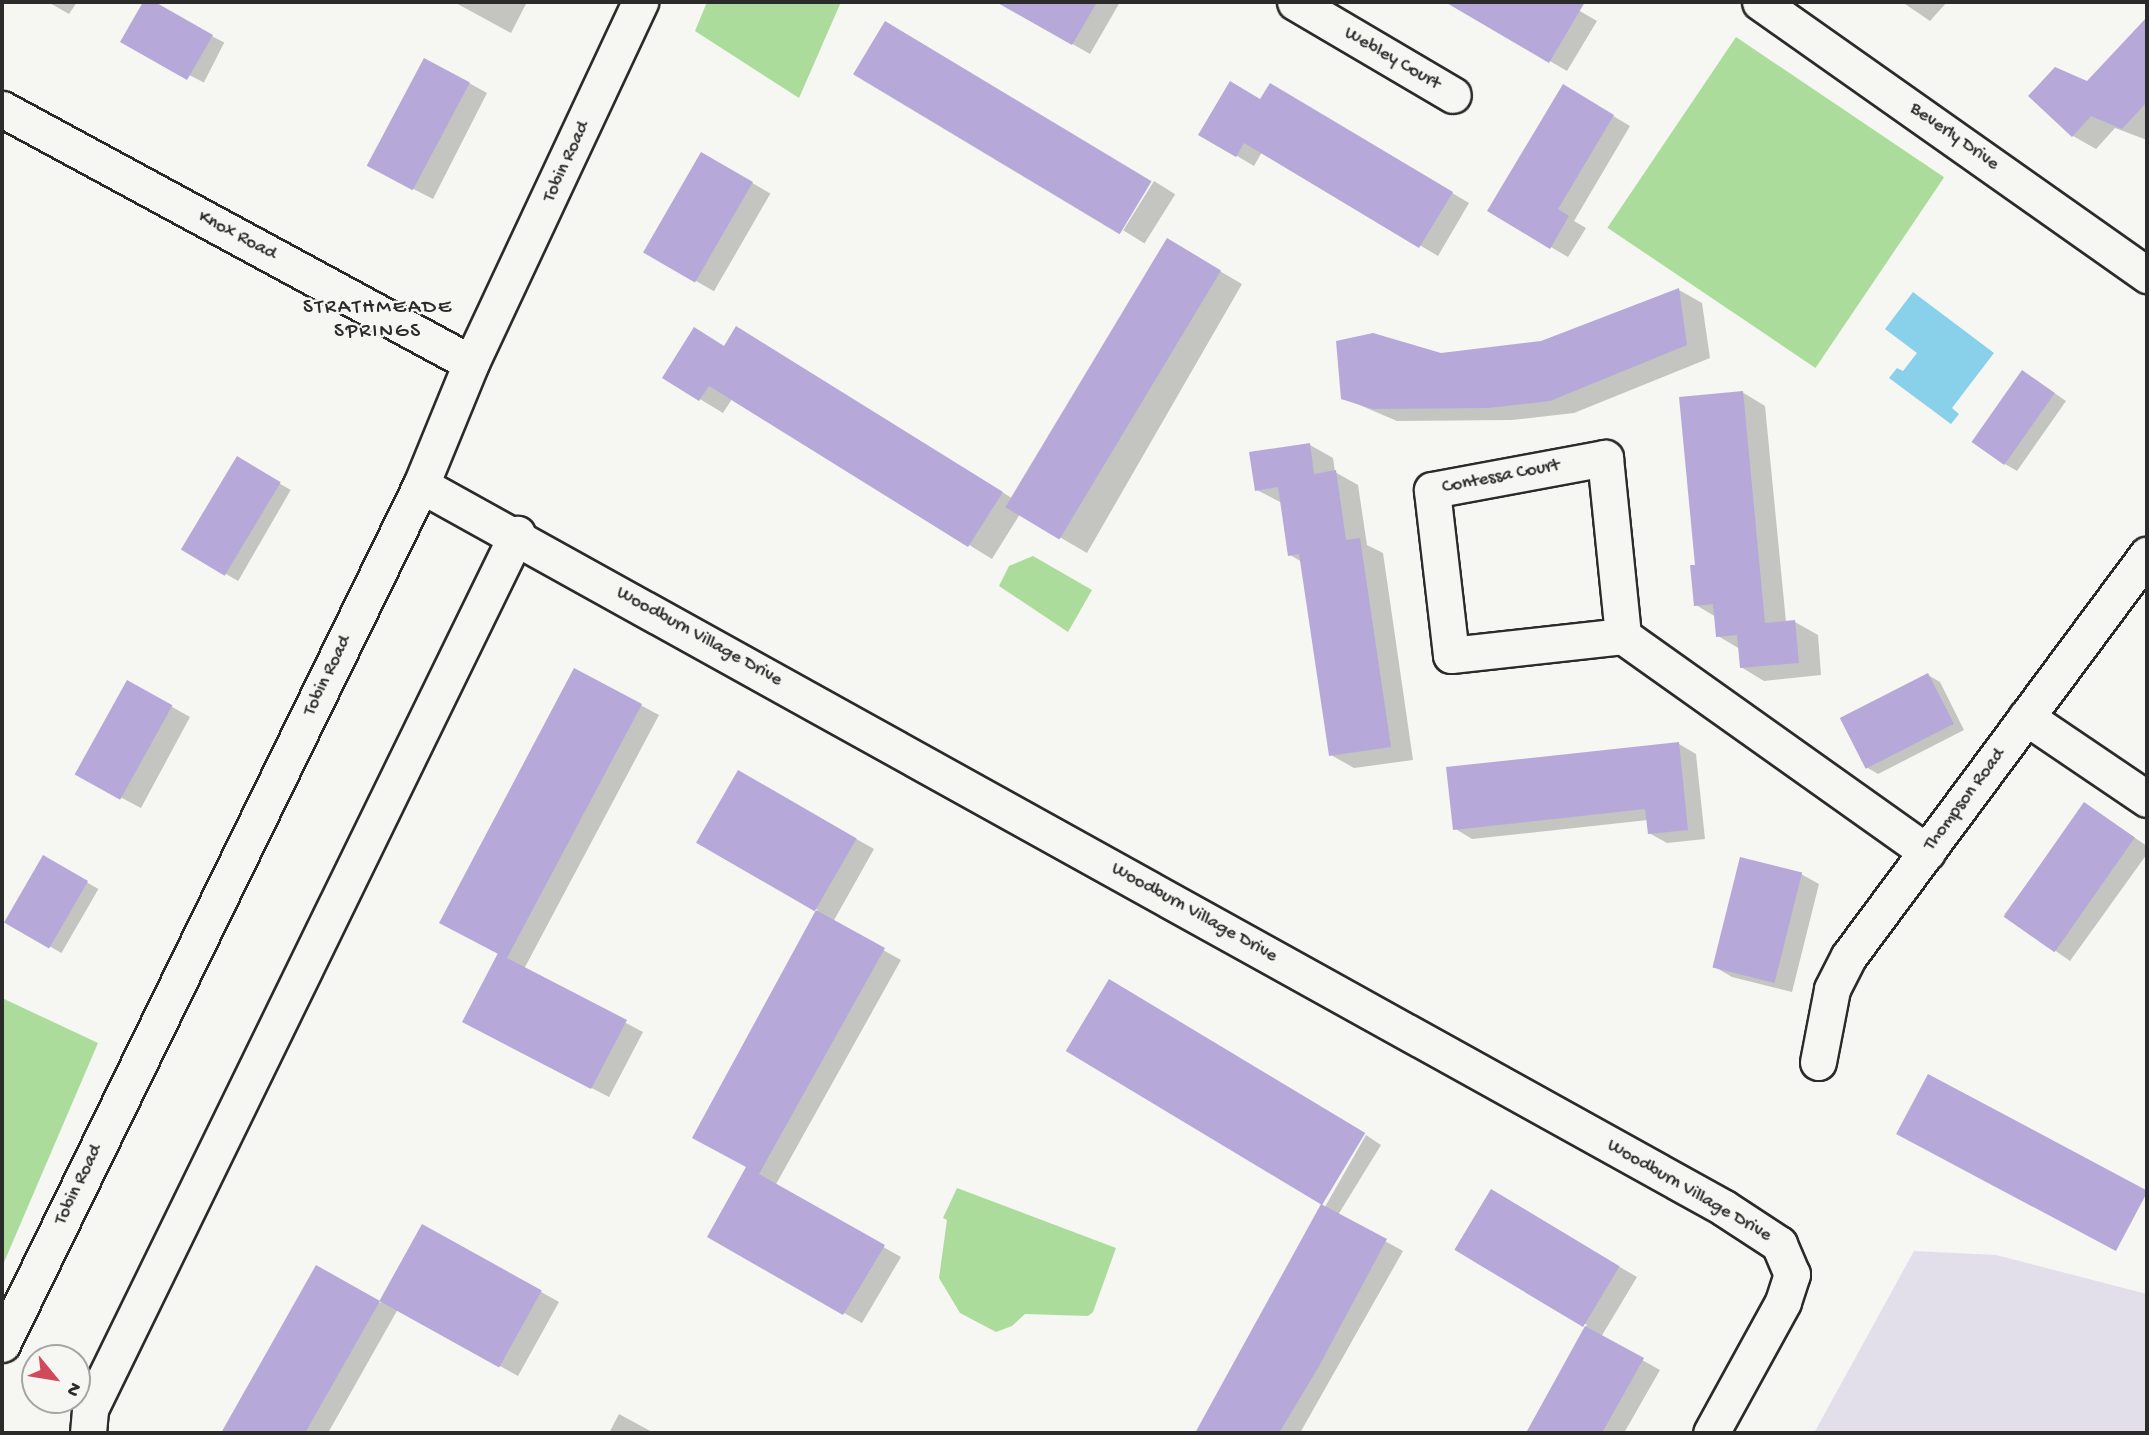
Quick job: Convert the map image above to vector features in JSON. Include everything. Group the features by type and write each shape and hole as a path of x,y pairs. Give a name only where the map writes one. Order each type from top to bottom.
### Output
{"street":[{"name":"Tobin Road","path":"2,1344 421,485 471,363 640,2"},
{"name":"Webley Court","path":"1296,2 1453,95"},
{"name":"Beverly Drive","path":"1760,2 2147,275"},
{"name":"Knox Road","path":"2,109 471,363"},
{"name":"Contessa Court","path":"1605,458 1623,636 1451,655 1432,490 1605,458"},
{"name":"Woodburn Village Drive","path":"421,485 517,534 1724,1208 1779,1244 1792,1274 1783,1302 1711,1433"},
{"path":"88,1433 90,1409 517,534"},
{"name":"Thompson Road","path":"1818,1062 1832,989 1849,956 2147,555"},
{"path":"1623,636 1927,852"},
{"path":"2026,717 2147,799"}],"shaded area":[{"path":"1914,1251 1996,1255 2147,1294 2147,1433 1814,1433"}],"green space":[{"path":"707,2 841,2 799,98 695,31"},
{"path":"1736,37 1944,177 1815,368 1607,228"},
{"path":"1033,556 1092,590 1068,632 999,586 1009,566"},
{"path":"2,998 98,1043 2,1267"},
{"path":"957,1188 1116,1248 1093,1312 1088,1316 1025,1314 1012,1326 996,1332 960,1313 939,1278 947,1220 943,1218"}],"water":[{"path":"1913,292 1994,353 1952,408 1959,414 1951,424 1889,378 1897,368 1903,371 1917,353 1885,329"}],"building":[{"path":"143,2 155,2 213,35 187,80 120,42"},
{"path":"996,2 1097,2 1072,45"},
{"path":"1445,2 1585,2 1549,63"},
{"path":"2147,17 2147,102 2122,129 2091,116 2072,137 2028,96 2055,67 2087,81"},
{"path":"885,21 1152,181 1120,234 853,74"},
{"path":"424,58 470,82 413,190 367,166"},
{"path":"1230,81 1260,99 1270,83 1453,192 1419,248 1244,143 1236,157 1198,135"},
{"path":"1563,84 1614,115 1558,209 1569,216 1550,249 1487,211"},
{"path":"701,152 753,182 695,282 643,252"},
{"path":"1167,238 1221,270 1059,540 1005,507"},
{"path":"1679,288 1687,345 1550,401 1488,408 1373,409 1341,399 1336,341 1373,333 1441,353 1541,341"},
{"path":"736,326 1003,492 968,547 709,386 699,401 662,378 694,327 724,346"},
{"path":"2022,370 2055,393 2004,465 1972,442"},
{"path":"1743,391 1765,623 1795,620 1799,663 1740,668 1737,635 1716,637 1713,604 1694,606 1690,565 1695,565 1679,397"},
{"path":"1310,443 1314,474 1336,470 1346,540 1360,538 1391,747 1329,756 1299,554 1288,556 1278,487 1255,491 1249,452"},
{"path":"237,456 281,482 225,576 181,549"},
{"path":"574,668 642,704 507,958 627,1020 591,1089 462,1022 498,954 439,923"},
{"path":"1928,673 1954,724 1866,769 1840,718"},
{"path":"127,680 172,705 120,800 75,774"},
{"path":"1679,742 1688,830 1648,834 1645,809 1453,830 1446,767"},
{"path":"738,770 857,838 815,911 696,843"},
{"path":"2084,802 2135,838 2054,952 2004,917"},
{"path":"43,855 88,881 49,949 4,923"},
{"path":"1740,857 1802,872 1775,983 1712,968"},
{"path":"816,910 885,948 759,1174 885,1245 843,1315 707,1237 746,1167 692,1138"},
{"path":"1109,979 1365,1133 1322,1205 1066,1051"},
{"path":"1928,1074 2147,1190 2116,1251 1896,1134"},
{"path":"1491,1189 1620,1266 1583,1327 1454,1250"},
{"path":"1321,1204 1387,1239 1318,1368 1279,1433 1195,1433"},
{"path":"422,1224 542,1290 499,1367 379,1301"},
{"path":"316,1265 380,1301 305,1433 221,1433"},
{"path":"1585,1326 1644,1358 1602,1433 1526,1433"}],"district":[{"name":"STRATHMEADE SPRINGS","path":"378,321"}]}
